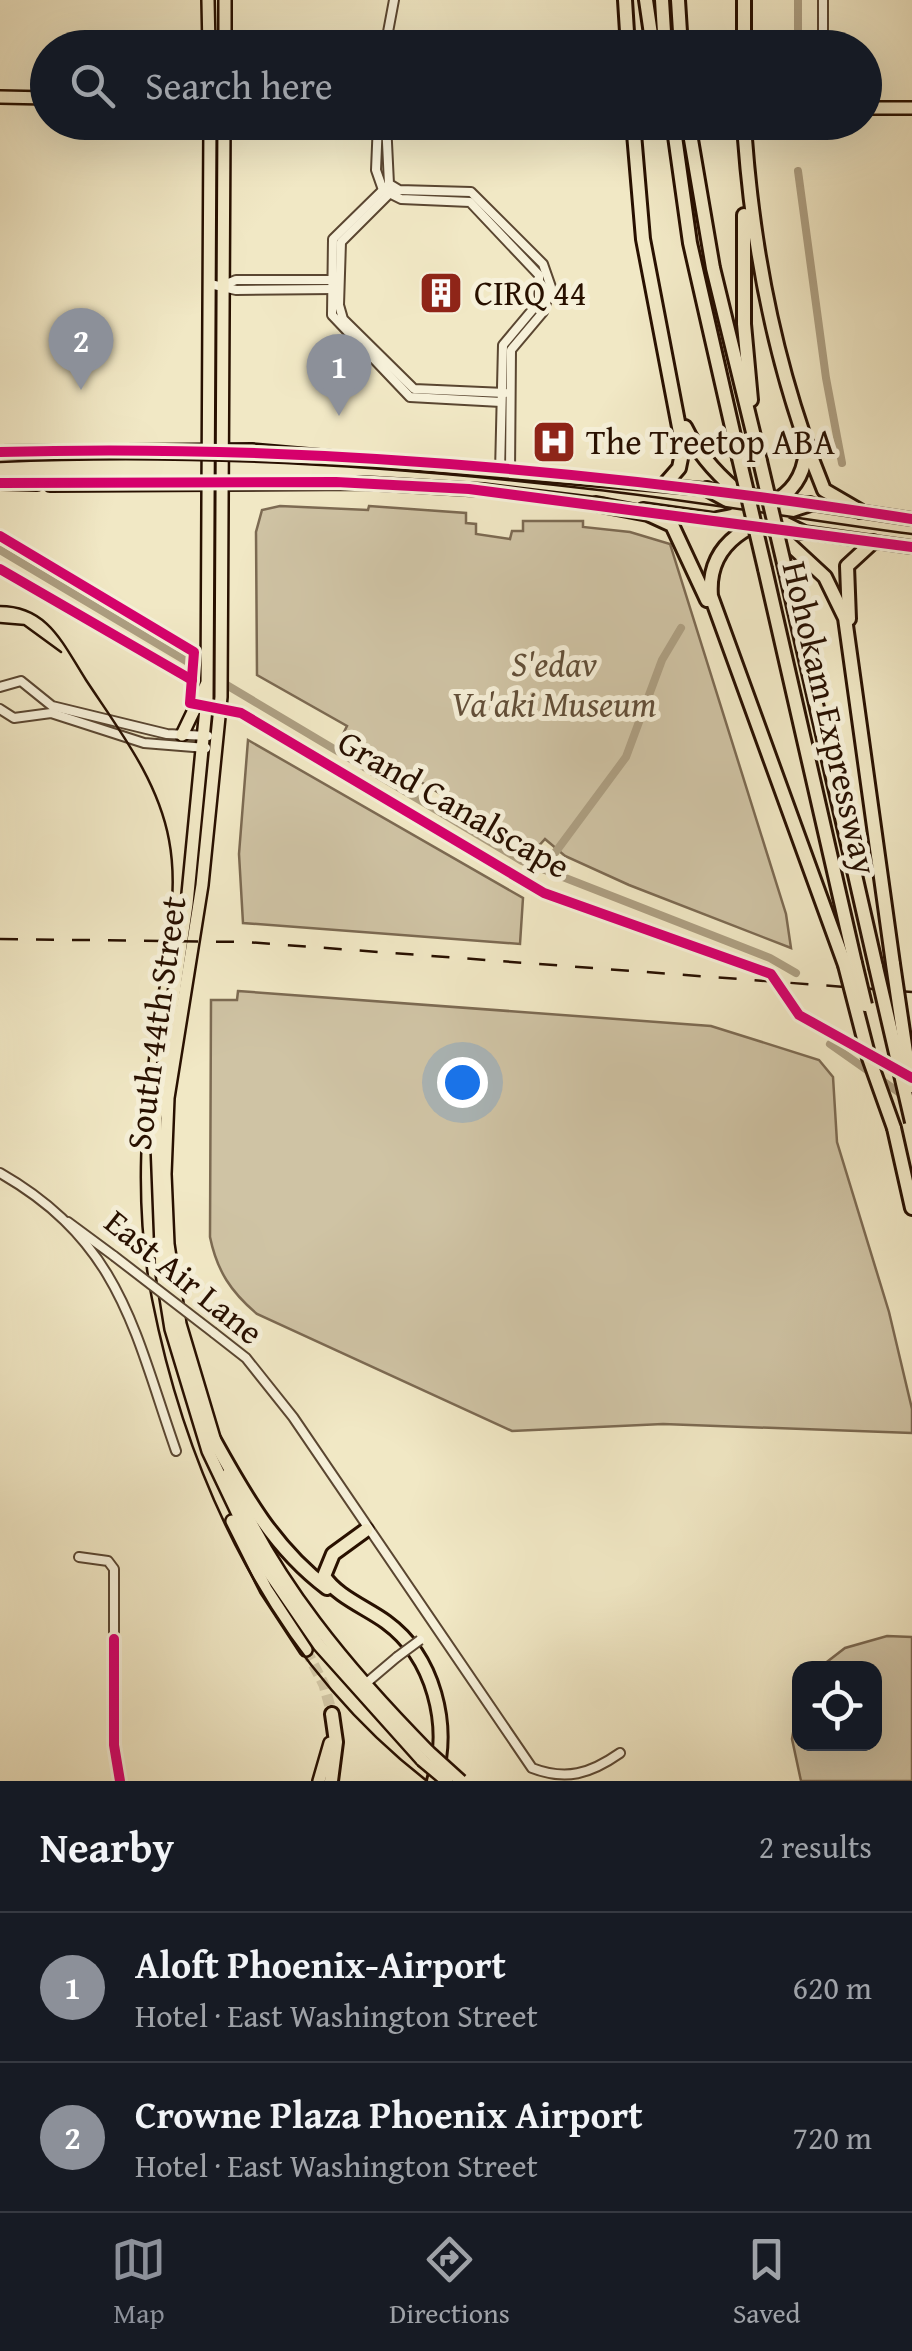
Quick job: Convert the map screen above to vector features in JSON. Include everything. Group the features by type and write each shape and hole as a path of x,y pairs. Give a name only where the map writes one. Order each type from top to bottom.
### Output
{"highway":[{"path":"625,0 627,30"},
{"path":"646,0 650,30"},
{"path":"662,0 664,30"},
{"path":"678,0 680,30"},
{"path":"744,0 744,30"},
{"path":"635,140 645,250 677,406 683,457 664,484"},
{"name":"Hohokam Expressway","path":"671,140 850,964 912,1208"},
{"name":"Hohokam Expressway","path":"691,140 710,255 912,1122"},
{"path":"745,140 760,278 805,436 824,490 860,512"},
{"path":"745,140 744,324 760,462"},
{"path":"677,406 698,451 828,582 850,637"},
{"path":"717,618 710,588 714,564 732,537 782,500 804,467 805,436"},
{"path":"707,489 762,518 802,532"},
{"path":"596,504 648,514 672,525 717,618 850,964"},
{"path":"716,519 762,518 810,504"},
{"path":"873,542 856,554 846,571 850,637 912,1093"},
{"path":"211,1445 285,1551 322,1584 394,1634 419,1661"},
{"path":"366,1530 333,1554 324,1576 332,1586 397,1630 432,1685 441,1724 434,1781"},
{"path":"331,1781 336,1742 332,1714"}],"main road":[{"path":"208,0 209,30"},
{"path":"225,0 226,30"},
{"path":"0,97 30,98"},
{"path":"882,108 912,108"},
{"name":"South 44th Street","path":"210,140 206,685 211,742"},
{"name":"South 44th Street","path":"224,140 222,667 211,742 202,885 168,1098 164,1174 168,1244 180,1324 211,1445 272,1558 309,1614 361,1687 446,1781"},
{"path":"0,452 224,450 664,484 912,519"},
{"path":"0,483 389,484 716,519"},
{"path":"802,532 912,548"},
{"path":"182,735 206,685"},
{"path":"211,1445 244,1550 306,1650"},
{"path":"320,1781 329,1750 332,1714"},
{"name":"South 44th Street","path":"426,1756 460,1781"}],"street":[{"path":"389,30 394,0"},
{"path":"822,30 823,0"},
{"path":"377,140 376,170 389,189"},
{"path":"387,140 389,189 341,242 335,285 336,324 410,397 505,397"},
{"path":"389,189 470,192 546,267 549,299 543,312 512,346 505,397 505,472"},
{"path":"210,284 236,290 335,285"},
{"path":"1,688 21,681 52,706 211,742"},
{"path":"29,713 34,695"},
{"path":"0,709 14,718 29,713 60,715 144,744 211,742"},
{"name":"East Air Lane","path":"0,1172 246,1358 292,1417 532,1768 544,1776 570,1780 620,1753"},
{"name":"East Air Lane","path":"64,1220 109,1274 135,1324 176,1451"},
{"path":"79,1557 108,1561 114,1569 114,1734 120,1781"},
{"path":"361,1687 435,1630"}],"green space":[{"name":"S'edav Va'aki Museum","path":"280,506 368,510 369,506 466,513 466,523 476,524 476,534 510,539 512,531 523,531 523,521 583,521 583,527 630,532 670,544 786,914 791,948 629,885 565,856 545,839 535,850 367,750 343,734 347,726 257,675 256,532 262,510"},
{"path":"248,740 523,898 520,944 243,923 239,854"},
{"path":"238,991 711,1026 819,1060 833,1077 837,1142 889,1312 912,1409 912,1433 663,1424 512,1431 257,1314 226,1280 210,1237 211,1000 237,1000"},
{"path":"887,1636 912,1637 912,1781 801,1781 795,1751 882,1751 882,1661 828,1661 845,1648"}],"waterway":[{"path":"798,0 798,30"},
{"path":"798,171 826,378 842,463"},
{"path":"0,550 522,861 770,958 796,973"},
{"path":"543,869 626,757 662,660 681,628"},
{"path":"830,1044 904,1096"}],"tunnel":[{"path":"306,1650 324,1685 332,1714"}],"tram line":[{"path":"0,462 147,459 369,468 630,494 912,534"},
{"path":"0,606 30,612 61,641 147,776 164,818 172,862 172,905 146,1084 142,1227 152,1299 189,1437 246,1566 283,1626 325,1682 373,1734 427,1781"},
{"path":"0,623 24,625 61,652"}],"railway":[{"path":"0,939 246,942 912,992"}],"cycle path":[{"path":"0,452 229,452 458,464 686,487 912,519"},
{"path":"0,483 336,482 469,489 912,547"},
{"name":"Grand Canalscape","path":"0,536 194,652 190,703 241,713 544,893 771,974 799,1015 912,1078"},
{"path":"0,569 192,680"},
{"path":"114,1639 114,1745 120,1781"}],"place":[{"name":"CIRQ 44","path":"441,293"},
{"name":"Crowne Plaza Phoenix Airport","path":"81,390"},
{"name":"Aloft Phoenix-Airport","path":"339,416"},
{"name":"The Treetop ABA","path":"554,442"}]}
